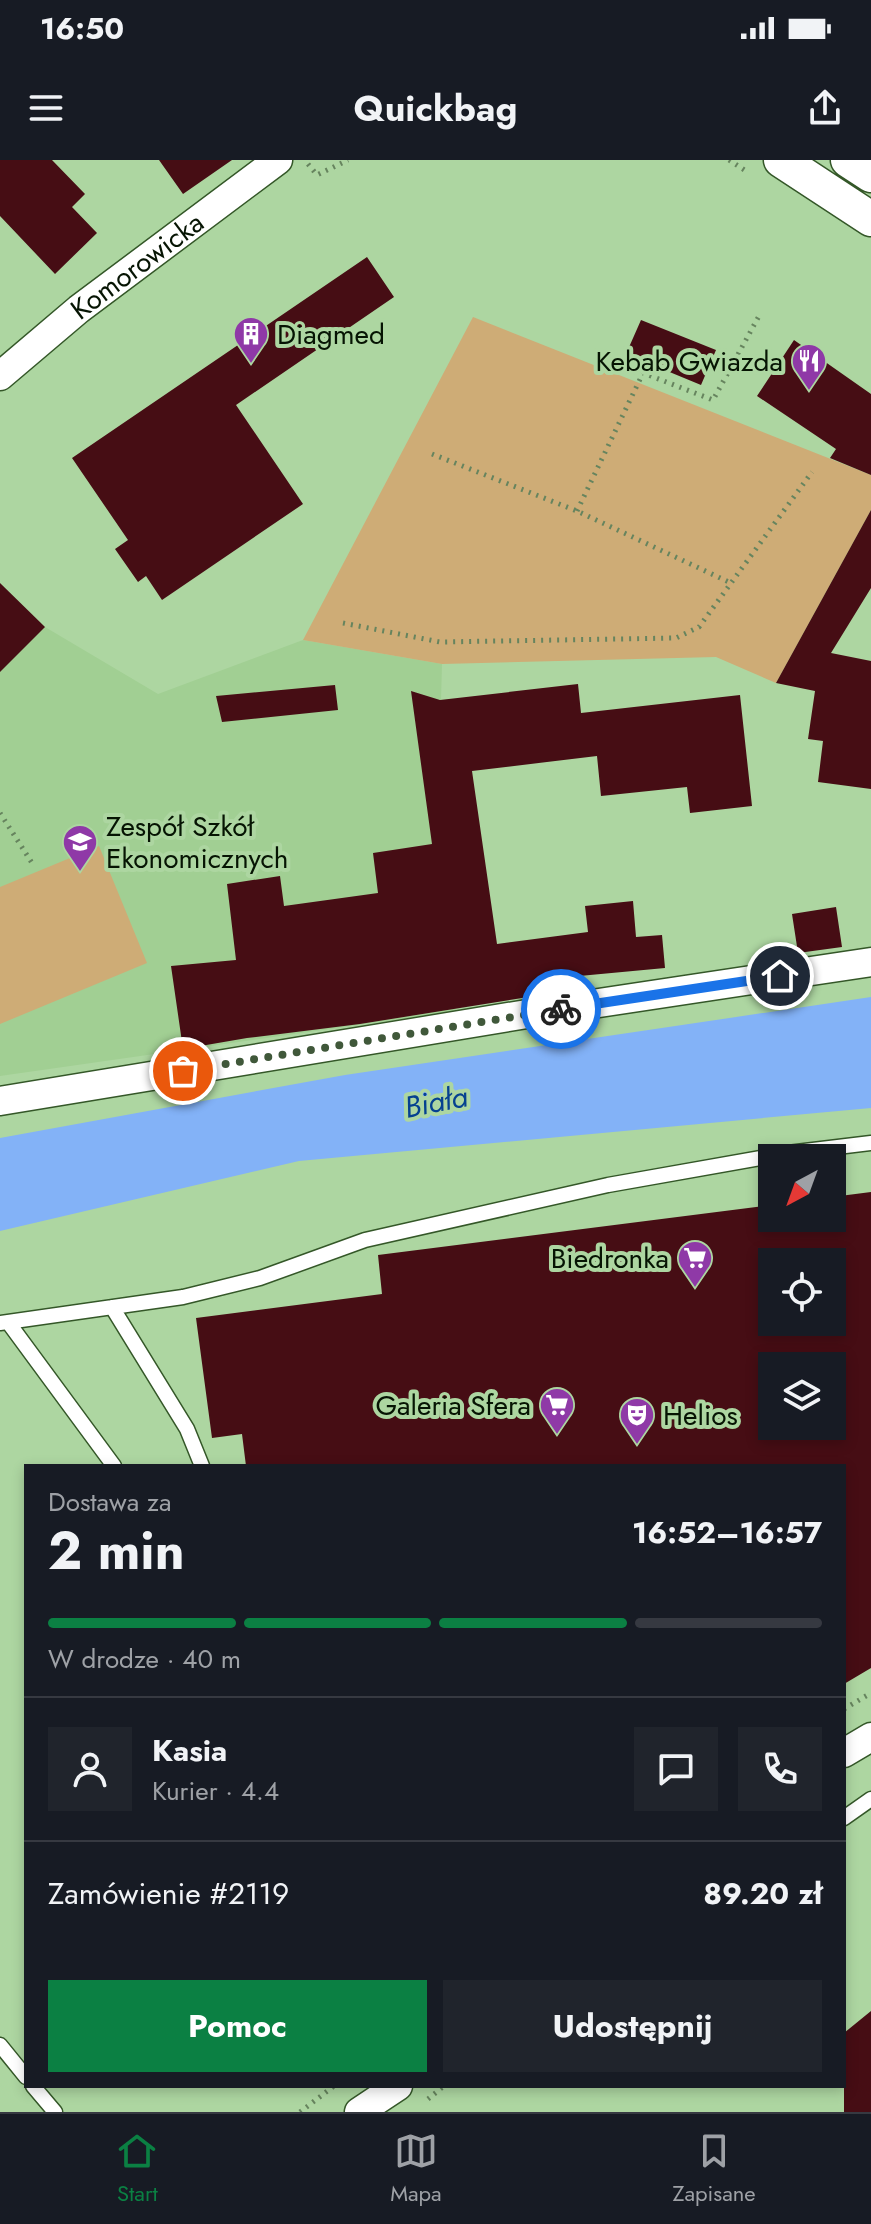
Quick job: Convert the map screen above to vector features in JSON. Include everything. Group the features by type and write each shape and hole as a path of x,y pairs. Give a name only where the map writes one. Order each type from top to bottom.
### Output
{"street":[{"name":"Komorowicka","path":"0,376 91,299 278,160"},
{"path":"781,160 871,219"},
{"path":"848,160 871,175"},
{"path":"0,1101 539,1012 871,962"},
{"path":"846,1752 871,1737"},
{"path":"359,2112 395,2088"}],"lane":[{"path":"112,1464 4,1322 183,1297 260,1278 365,1240 469,1214 608,1185 871,1143"},
{"path":"112,1307 187,1429 201,1464"},
{"path":"846,1817 871,1799"},
{"path":"0,2045 24,2075"},
{"path":"35,2088 55,2112"}],"path":[{"path":"305,160 317,175 348,160"},
{"path":"577,511 643,373 713,400 759,316"},
{"path":"432,454 577,511 731,583"},
{"path":"343,623 440,642 676,638 699,627 812,472"},
{"path":"0,813 32,863"},
{"path":"846,1708 871,1693"},
{"path":"300,2112 331,2088"}],"shaded area":[{"path":"473,317 871,475 871,510 776,683 716,657 442,664 303,640"},
{"path":"9,592 45,627 158,694 303,640 442,664 441,700 413,705 456,1011 0,1076 0,601"},
{"path":"99,846 147,963 0,1024 0,887"}],"water":[{"name":"Biała","path":"871,997 871,1108 299,1161 0,1231 0,1138 345,1075"}],"building":[{"path":"0,160 52,160 85,194 72,207 97,233 55,274 0,216"},
{"path":"159,160 232,160 183,194"},
{"name":"Diagmed","path":"367,257 394,297 236,405 303,504 162,600 146,576 138,582 115,549 128,540 72,458"},
{"path":"641,320 716,350 701,385 626,354"},
{"path":"794,340 871,394 871,475 830,458 836,449 757,396"},
{"path":"871,510 871,588 831,653 871,661 871,789 818,782 823,741 808,739 815,691 776,683"},
{"path":"0,583 45,627 0,672"},
{"path":"578,684 581,713 740,695 752,806 690,813 687,787 601,796 597,756 472,771 497,944 588,932 585,906 633,901 636,937 662,935 665,968 558,978 560,992 183,1049 171,966 236,960 227,884 280,876 284,906 378,893 373,853 432,844 411,691 440,700"},
{"path":"335,685 338,710 222,722 216,696"},
{"path":"836,907 842,947 798,953 792,914"},
{"name":"Galeria Sfera","path":"871,1192 871,1668 846,1683 846,1464 246,1464 242,1434 212,1438 196,1318 382,1294 378,1255 758,1207 758,1232 846,1232 846,1195"},
{"path":"871,2011 871,2112 844,2112 846,2031"}],"way so far":[{"path":"183,1071 561,1009"}],"place":[{"name":"Diagmed","path":"251,365"},
{"name":"Kebab Gwiazda","path":"809,392"},
{"name":"Zespół Szkół Ekonomicznych","path":"80,873"},
{"name":"Biedronka","path":"695,1289"},
{"name":"Galeria Sfera","path":"557,1436"},
{"name":"Helios","path":"637,1446"}],"route":[{"path":"561,1009 780,976"}]}
